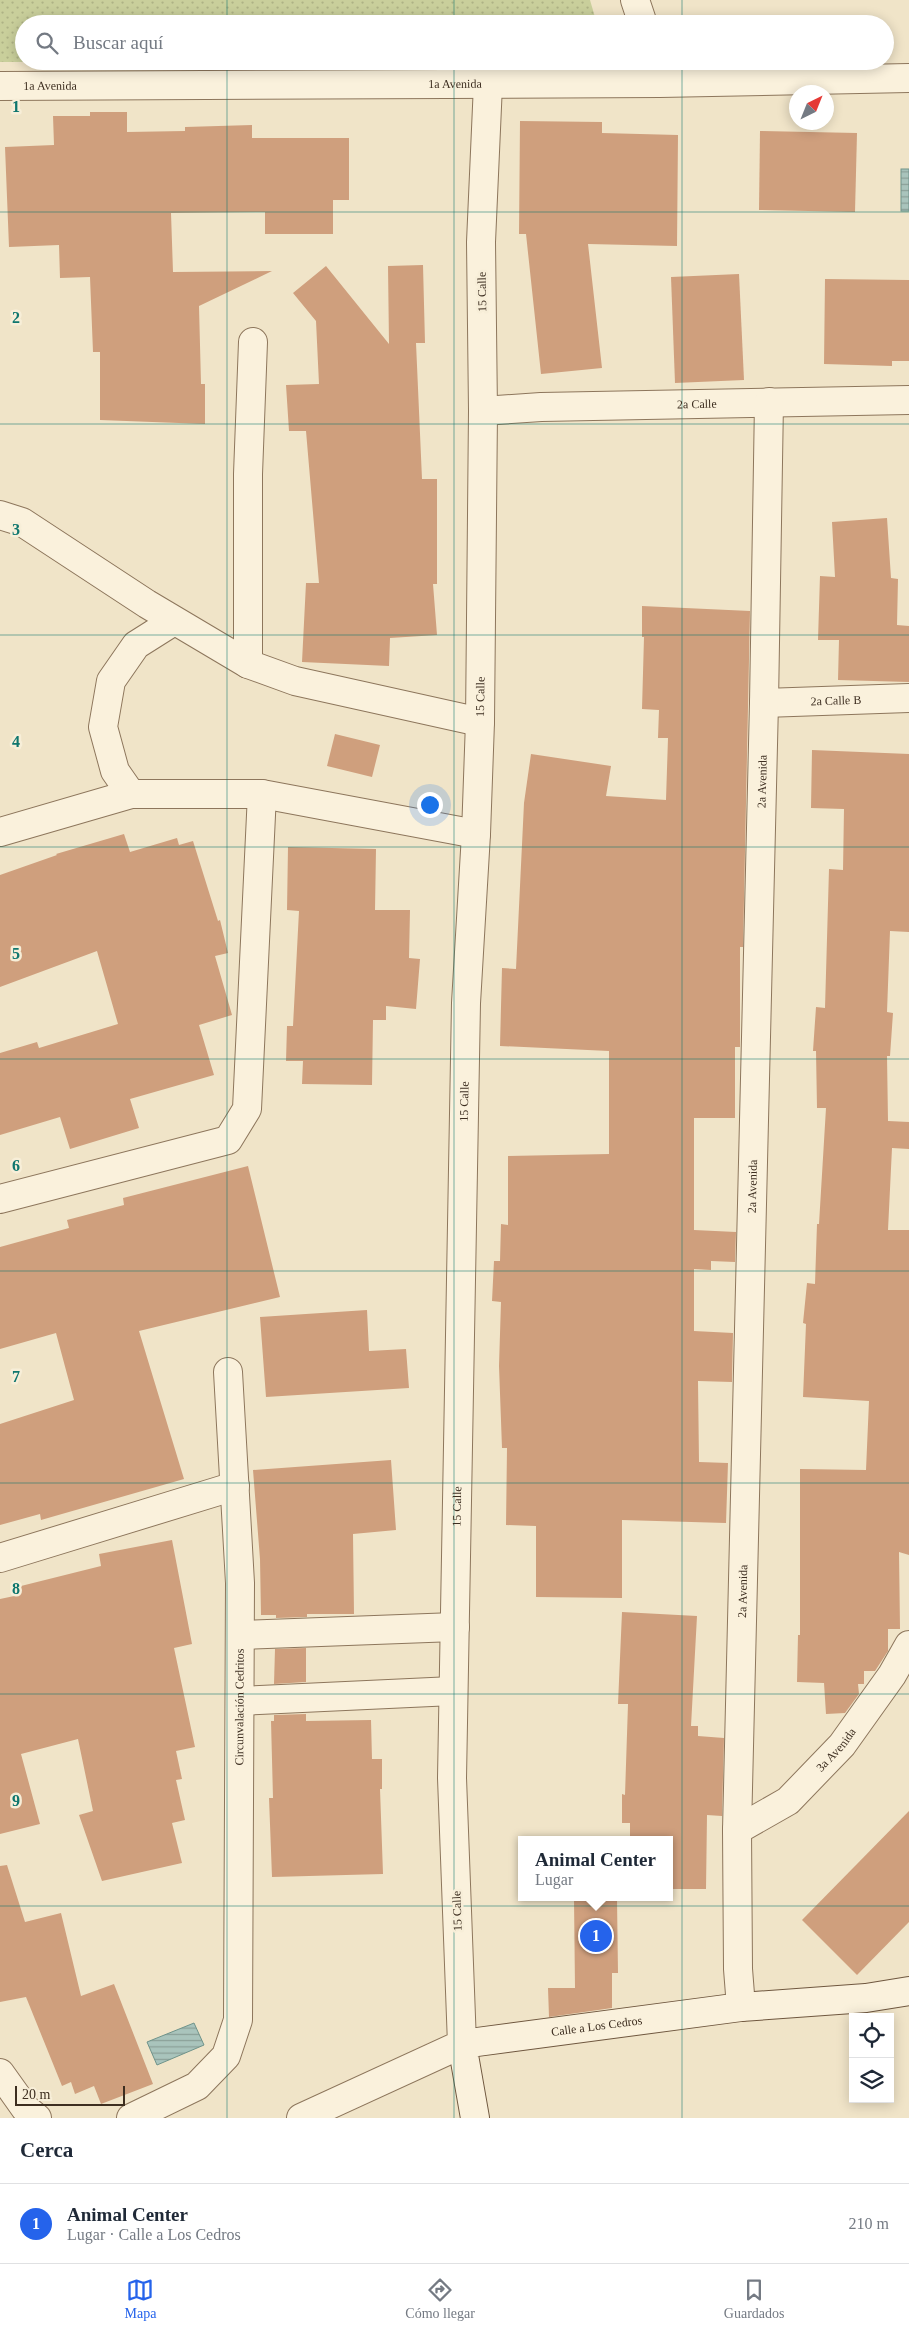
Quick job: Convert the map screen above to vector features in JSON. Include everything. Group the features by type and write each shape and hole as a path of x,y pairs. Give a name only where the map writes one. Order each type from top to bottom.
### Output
{"street":[{"path":"635,0 639,15"},
{"name":"1a Avenida","path":"0,86 488,84 657,72 909,78"},
{"name":"15 Calle","path":"474,2118 462,2044 452,1778 466,1003 476,834 480,722 484,411 482,242 488,84"},
{"path":"248,664 248,474 253,342"},
{"name":"2a Calle","path":"484,411 541,407 909,400"},
{"name":"2a Avenida","path":"741,2007 738,1969 737,1830 764,703 769,402"},
{"path":"0,515 22,522 174,621 248,664 295,681 480,722"},
{"path":"131,794 115,771 104,727 112,681 136,645 174,621"},
{"name":"2a Calle B","path":"764,703 909,698"},
{"path":"0,832 131,794 262,794 476,834"},
{"path":"0,1199 228,1140 247,1109 262,794"},
{"name":"Circunvalación Cedritos","path":"131,2118 197,2086 226,2056 238,2020 240,1583 228,1372"},
{"path":"0,1558 235,1486"},
{"path":"240,1635 455,1627"},
{"name":"3a Avenida","path":"737,1830 788,1801 842,1745 892,1675 909,1644"},
{"path":"240,1701 453,1691"},
{"name":"Calle a Los Cedros","path":"301,2118 462,2044 741,2007 866,1998 909,1992"},
{"path":"0,2074 25,2108 37,2118"}],"green space":[{"path":"0,0 590,0 594,15 15,15 15,62 0,62"}],"water":[{"path":"901,169 909,169 909,211 901,211"},
{"path":"194,2023 204,2045 157,2065 147,2042"}],"building":[{"path":"90,112 127,112 127,132 185,131 185,127 252,125 252,138 349,138 349,200 333,200 333,234 265,234 265,212 171,213 173,272 272,271 199,306 201,384 205,384 205,424 100,420 100,352 93,352 90,277 60,278 59,245 9,247 5,147 54,145 53,116 90,116"},
{"path":"520,121 602,122 602,133 678,135 677,246 588,244 602,368 541,374 526,234 519,234"},
{"path":"760,131 857,133 855,212 759,210"},
{"path":"423,265 425,343 416,343 422,479 437,479 437,584 433,584 437,635 390,638 389,666 302,662 306,583 319,583 306,431 289,431 286,385 319,384 316,321 293,293 326,266 389,344 388,266"},
{"path":"739,274 744,380 675,383 671,277"},
{"path":"825,279 909,280 909,361 892,361 892,366 824,364"},
{"path":"887,518 891,578 898,579 897,625 909,626 909,682 838,680 839,640 818,640 820,576 835,577 832,522"},
{"path":"642,606 750,611 743,947 740,947 740,1047 735,1047 735,1118 694,1118 694,1230 736,1232 735,1262 711,1261 711,1270 694,1269 694,1331 733,1333 732,1382 698,1381 699,1462 728,1463 726,1523 622,1520 622,1598 536,1597 536,1526 506,1525 507,1448 502,1448 499,1366 501,1302 492,1301 494,1261 500,1261 501,1224 508,1225 508,1156 609,1154 609,1051 500,1046 502,968 516,969 524,803 531,754 611,766 606,796 666,800 668,738 658,738 659,710 642,709 644,637 642,637"},
{"path":"335,734 380,745 372,777 327,766"},
{"path":"812,750 909,754 909,932 890,931 887,1012 893,1013 890,1056 887,1056 888,1121 909,1122 909,1149 892,1148 888,1230 909,1230 909,1555 899,1552 900,1629 888,1629 888,1651 875,1671 864,1671 864,1684 858,1684 859,1694 845,1713 826,1714 824,1683 797,1682 798,1635 800,1635 800,1469 866,1470 869,1401 803,1397 806,1324 803,1323 807,1283 815,1284 817,1224 819,1224 826,1108 817,1108 816,1051 813,1051 816,1007 825,1008 829,869 843,870 844,809 811,808"},
{"path":"124,834 130,852 177,838 179,845 193,841 218,921 220,920 228,953 215,956 232,1015 199,1025 214,1075 130,1099 139,1128 70,1149 60,1117 0,1135 0,1053 37,1042 39,1048 118,1024 97,951 0,987 0,875 56,854"},
{"path":"288,847 376,849 375,910 410,910 409,958 420,959 416,1009 386,1006 386,1020 373,1020 372,1085 302,1084 303,1061 286,1061 287,1026 293,1026 299,911 287,910"},
{"path":"248,1166 280,1297 139,1331 184,1479 41,1520 40,1514 0,1525 0,1424 74,1400 56,1333 0,1349 0,1247 69,1228 67,1220 124,1205 123,1198"},
{"path":"367,1310 369,1351 406,1349 409,1388 266,1397 260,1317"},
{"path":"391,1460 396,1530 353,1534 354,1614 307,1614 307,1617 276,1618 276,1615 261,1615 260,1559 253,1470"},
{"path":"172,1540 192,1644 174,1648 195,1747 176,1751 182,1779 176,1780 185,1820 172,1823 182,1863 102,1881 79,1815 93,1811 78,1739 21,1754 40,1824 0,1834 0,1599 19,1595 17,1587 101,1566 99,1554"},
{"path":"622,1612 697,1616 691,1726 698,1726 698,1736 724,1738 722,1816 707,1815 706,1889 673,1889 673,1836 630,1836 630,1823 622,1823 622,1794 625,1795 628,1704 618,1704"},
{"path":"306,1648 306,1682 274,1684 275,1649"},
{"path":"306,1714 306,1721 371,1720 372,1759 382,1759 382,1789 380,1789 383,1874 272,1877 269,1798 273,1798 271,1721 274,1721 274,1715"},
{"path":"909,1811 909,1922 857,1975 802,1920"},
{"path":"7,1865 25,1922 61,1913 81,1996 114,1984 153,2084 101,2104 94,2086 75,2094 71,2082 62,2086 26,1997 0,2002 0,1866"},
{"path":"574,1901 617,1901 618,1973 612,1973 612,2008 549,2017 548,1988 575,1988"}],"place":[{"name":"Animal Center","path":"596,1936"}]}
